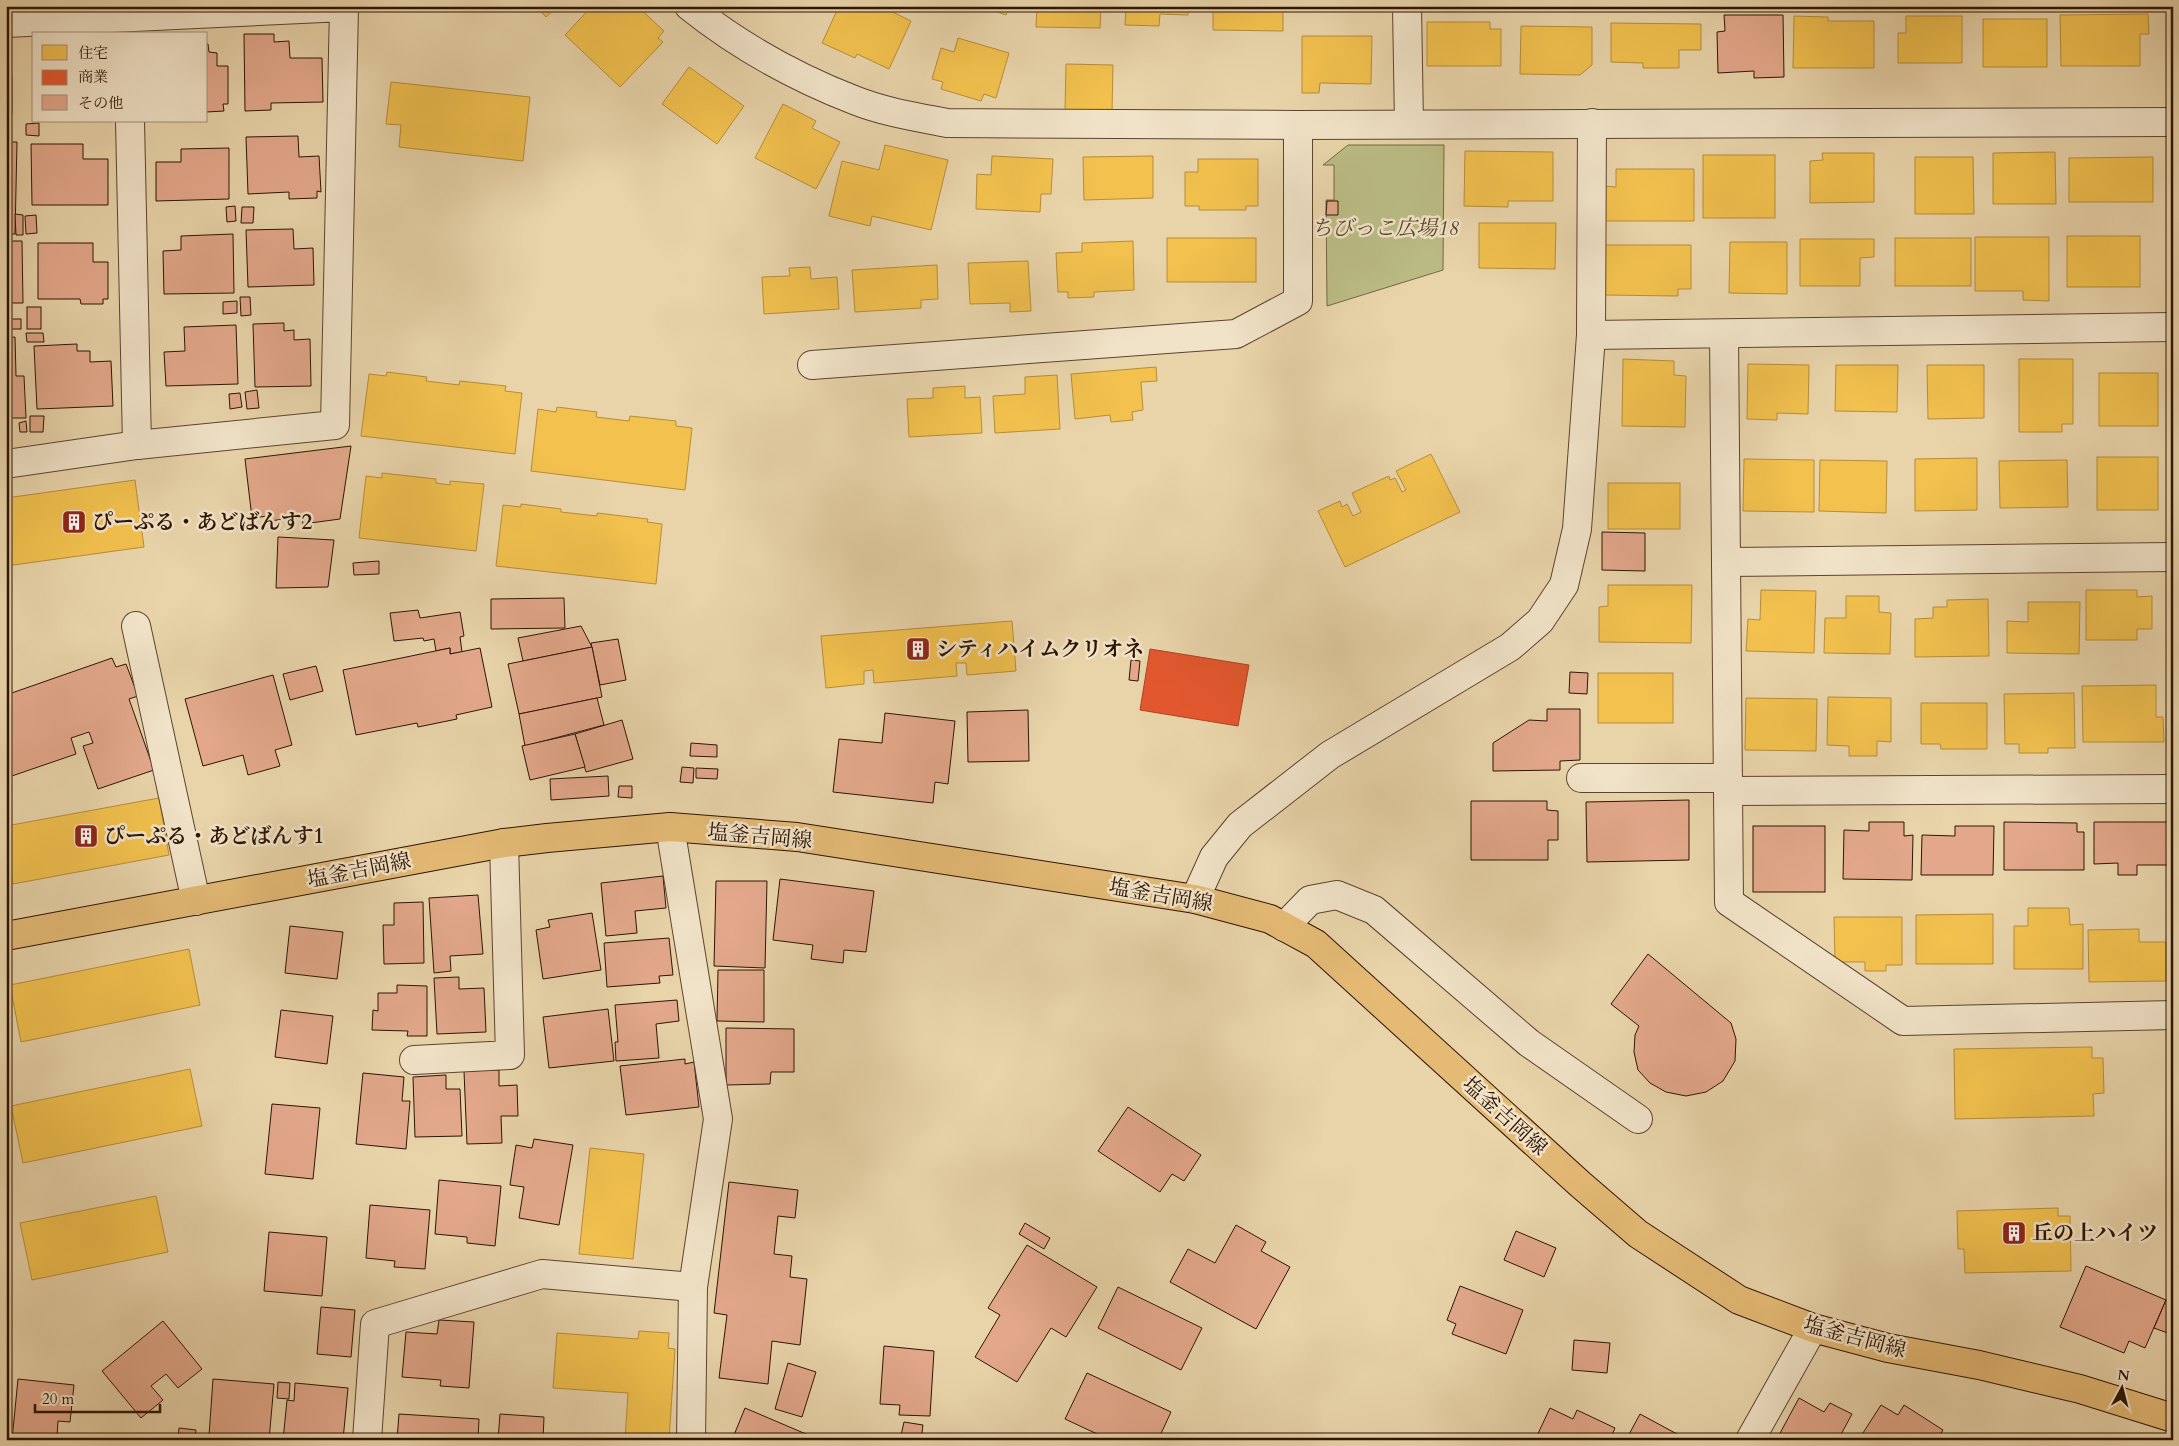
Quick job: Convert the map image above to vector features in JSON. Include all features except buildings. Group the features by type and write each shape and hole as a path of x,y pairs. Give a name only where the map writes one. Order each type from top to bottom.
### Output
{"main road":[{"name":"塩釜吉岡線","path":"6,936 504,844 547,838 670,827 797,838 1195,899 1270,919 1316,944 1638,1234 1740,1300 1812,1328 1888,1348 1979,1365 2080,1389 2173,1418"}],"street":[{"path":"689,6 724,34 787,70 855,101 905,115 947,123 1298,125 2173,122"},
{"path":"1407,6 1409,124"},
{"path":"6,22 128,25 344,7 335,425 137,445 6,464"},
{"path":"130,122 137,445"},
{"path":"1195,899 1214,857 1247,820 1330,755 1510,647 1540,621 1564,585 1577,529 1591,335 1592,123"},
{"path":"812,365 1236,334 1298,301 1298,125"},
{"path":"1591,335 2173,327"},
{"path":"1724,334 1729,902 1903,1021 2173,1015"},
{"path":"1726,562 2173,557"},
{"path":"136,626 196,901"},
{"path":"1581,778 1728,784 2173,789"},
{"path":"670,827 718,1119 693,1287 691,1440"},
{"path":"414,1060 510,1055 504,844"},
{"path":"1284,927 1310,900 1337,895 1374,910 1529,1043 1638,1119"},
{"path":"367,1440 375,1324 542,1274 693,1287"},
{"path":"1750,1440 1812,1328"}],"green space":[{"name":"ちびっこ広場18","path":"1348,145 1444,145 1443,270 1327,306 1326,200 1334,200 1334,165 1323,165"}],"place":[{"name":"ぴーぷる・あどばんす2","path":"74,522"},
{"name":"シティハイムクリオネ","path":"918,649"},
{"name":"ぴーぷる・あどばんす1","path":"86,836"},
{"name":"丘の上ハイツ","path":"2014,1233"}]}
